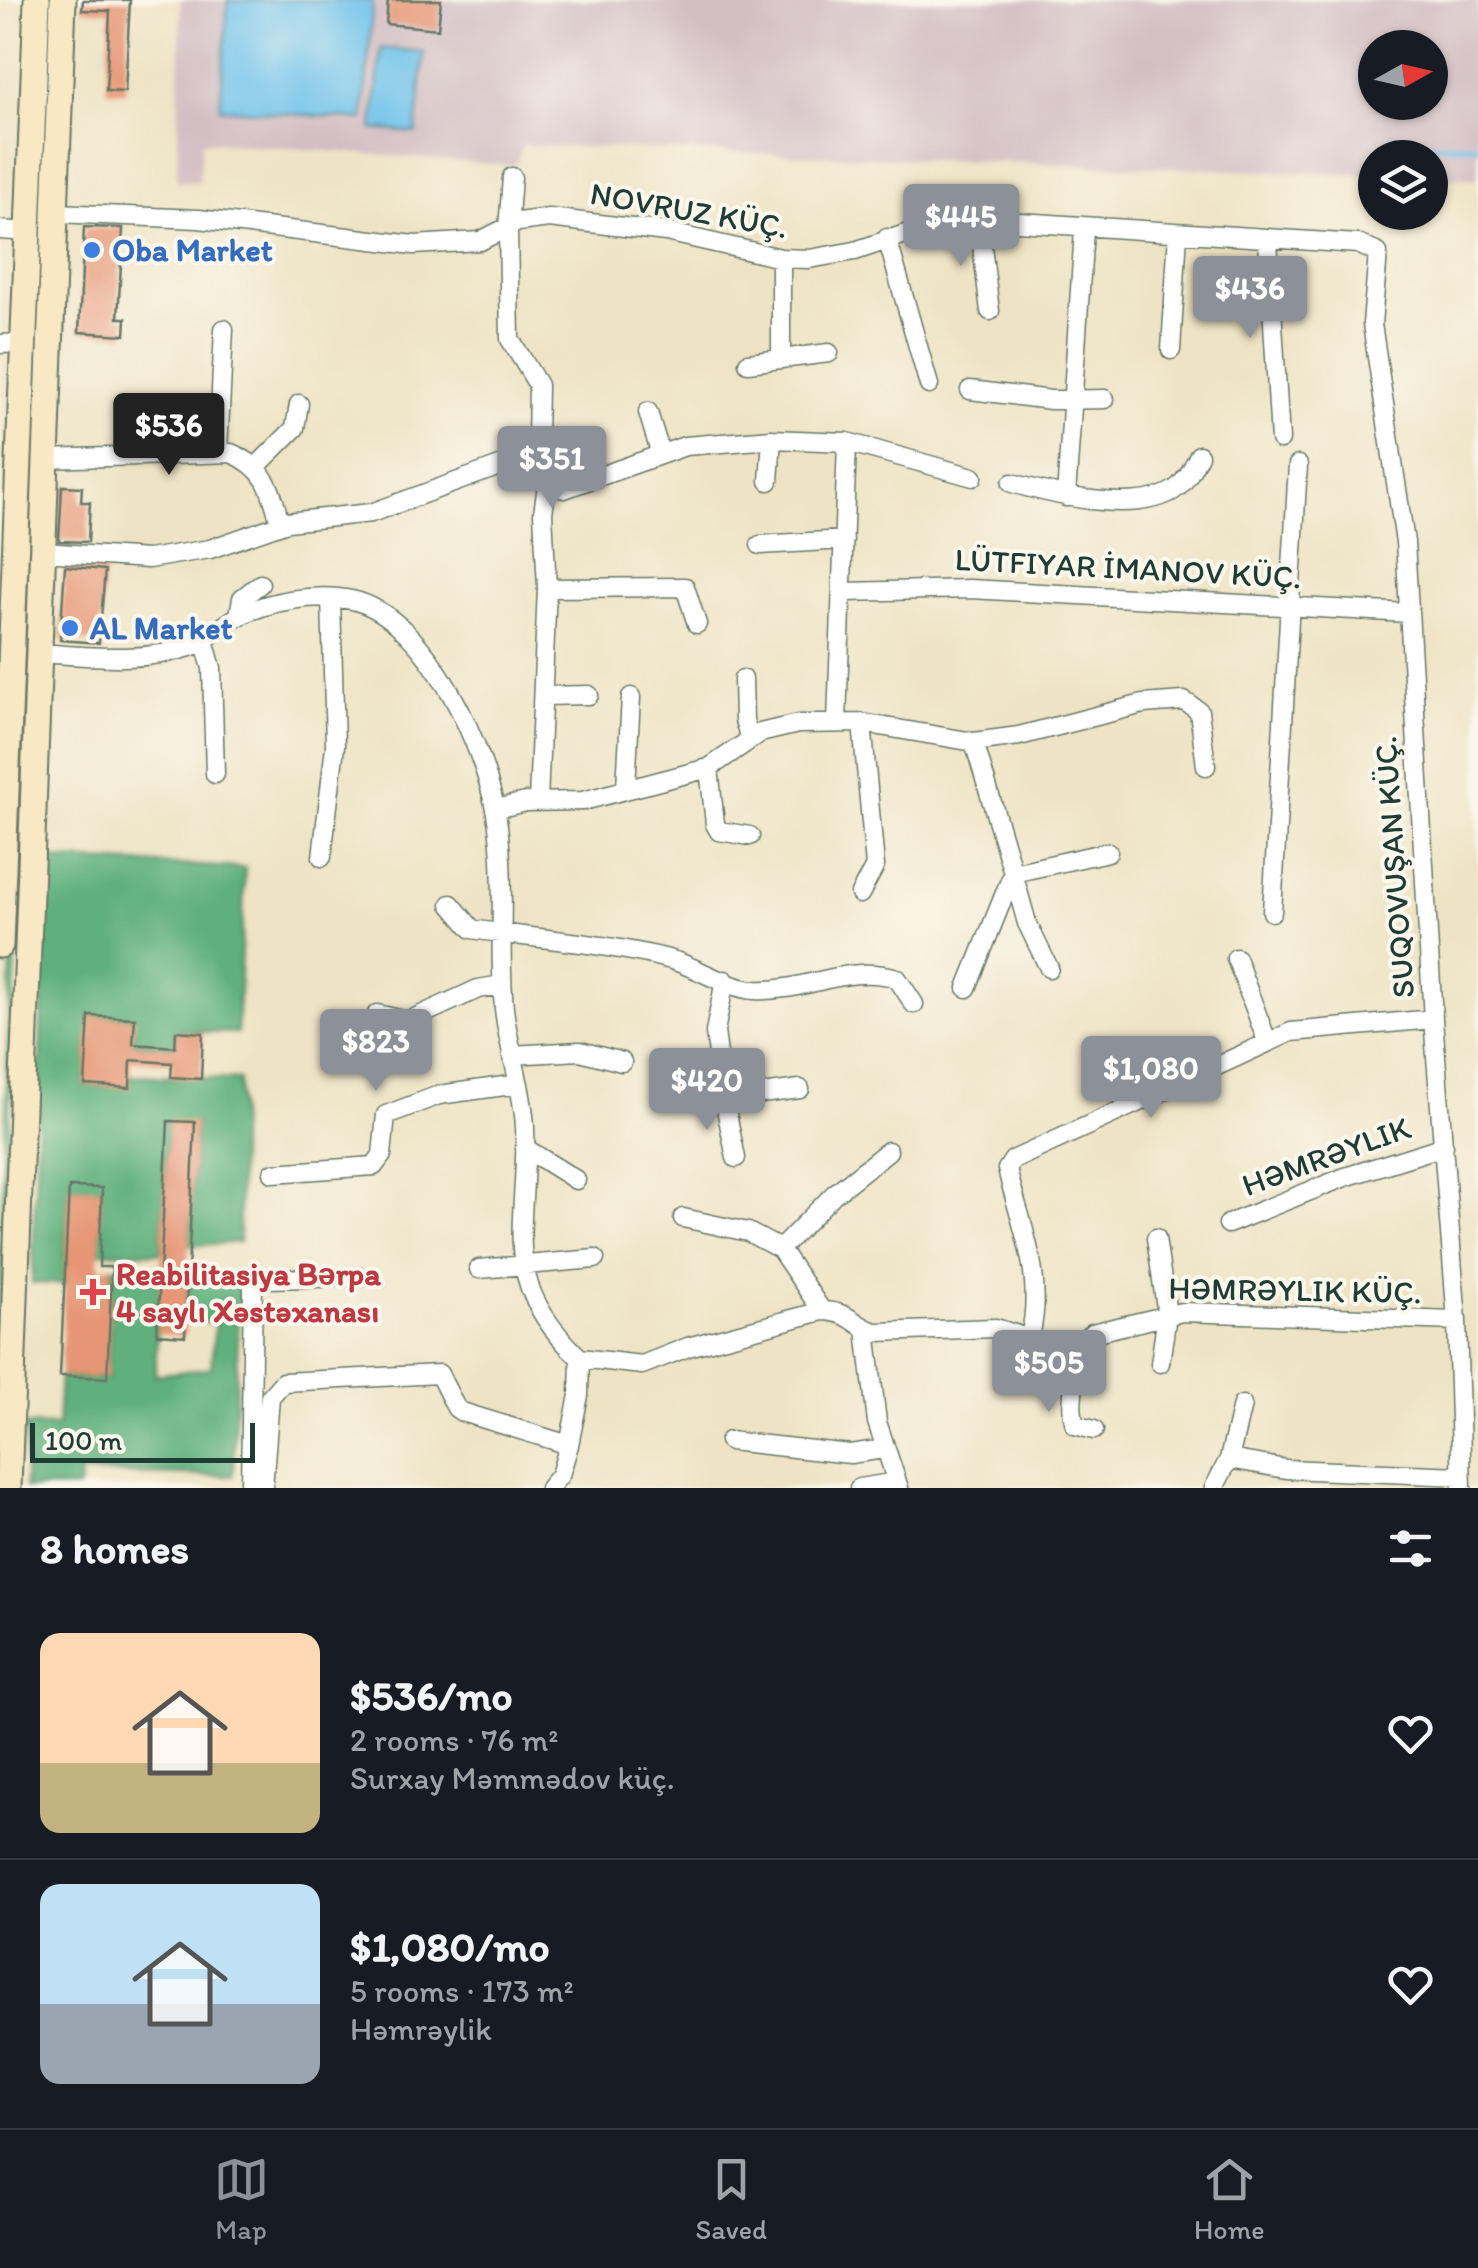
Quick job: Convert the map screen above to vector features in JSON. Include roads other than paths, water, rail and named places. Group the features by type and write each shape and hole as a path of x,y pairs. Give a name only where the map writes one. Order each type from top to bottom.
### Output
{"main road":[{"path":"0,945 12,344 29,232 37,0"},
{"path":"8,1488 6,1395 63,0"},
{"path":"29,232 55,214"}],"street":[{"path":"512,177 508,229 510,339 538,386 537,444 525,466"},
{"name":"NOVRUZ KÜÇ.","path":"55,214 200,219 414,245 480,241 531,218 549,218 666,232 780,258 830,257 935,224 1027,221 1084,230 1178,232 1373,248"},
{"path":"979,222 990,310"},
{"path":"0,230 29,232"},
{"path":"1066,497 1084,230"},
{"path":"1172,350 1178,232"},
{"path":"888,238 929,386"},
{"path":"1268,240 1280,440"},
{"name":"SUQOVUŞAN KÜÇ.","path":"1373,248 1380,258 1372,324 1405,542 1457,1321 1461,1482"},
{"path":"780,258 780,359"},
{"path":"218,452 224,330"},
{"path":"748,363 829,353"},
{"path":"970,390 1070,400 1104,399"},
{"path":"257,466 295,428 299,404"},
{"path":"648,412 660,452"},
{"path":"769,481 772,439"},
{"path":"42,552 116,558 175,556 240,541 280,524 370,513 508,462 525,466 547,485 564,490 584,486 660,452 772,439 847,442 973,477"},
{"path":"838,722 847,442"},
{"path":"46,458 218,452 257,466 268,481 280,524"},
{"path":"1012,483 1066,497 1152,501 1180,486 1199,456"},
{"path":"1272,912 1298,465"},
{"path":"538,801 547,588 542,513 547,485"},
{"path":"760,545 844,540"},
{"path":"239,616 242,598 260,584"},
{"path":"547,588 685,587 697,624"},
{"name":"LÜTFIYAR İMANOV KÜÇ.","path":"844,592 970,589 1408,614"},
{"path":"39,653 149,654 204,640 239,616 288,602 330,598 350,600 385,614 426,655 464,723 495,809 502,985 519,1084 525,1148 518,1230 521,1266 535,1300 580,1358 579,1394 569,1445 560,1476 549,1488"},
{"path":"322,857 335,746 330,598"},
{"path":"204,640 212,668 215,774"},
{"path":"743,679 744,720 750,739"},
{"path":"544,696 588,695"},
{"path":"626,787 630,697"},
{"path":"495,809 538,801 583,801 709,768 750,739 774,728 862,723 974,742 1019,736 1143,704 1184,700 1198,710 1206,766"},
{"path":"860,894 875,866 862,723"},
{"path":"974,742 1022,912 1050,968"},
{"path":"709,768 715,824 720,831 750,836"},
{"path":"1012,873 1108,852"},
{"path":"966,988 1012,873"},
{"path":"451,904 464,924 656,956 758,991 836,974 883,974 897,978 914,1004"},
{"path":"1236,958 1267,1041"},
{"path":"724,980 715,1020 736,1158"},
{"path":"377,1014 408,1021 478,989 502,985"},
{"path":"1030,1336 1038,1306 1036,1282 1008,1169 1013,1160 1292,1032 1434,1019"},
{"path":"512,1055 580,1051 622,1062"},
{"path":"273,1173 374,1166 382,1155 386,1115 439,1095 519,1084"},
{"path":"724,1099 800,1089"},
{"name":"HƏMRƏYLIK","path":"1228,1224 1346,1177 1444,1146"},
{"path":"525,1148 576,1180"},
{"path":"780,1249 834,1194 888,1151"},
{"path":"683,1218 748,1232 780,1249 822,1311"},
{"path":"1156,1238 1167,1315 1160,1363"},
{"path":"479,1269 595,1259"},
{"path":"250,1488 252,1286 257,1279 362,1278"},
{"path":"580,1358 642,1365 688,1347 822,1311 844,1312 866,1330 996,1328 1030,1336 1043,1344 1074,1347 1077,1376 1072,1416 1076,1425 1094,1430"},
{"name":"HƏMRƏYLIK KÜÇ.","path":"1074,1347 1092,1333 1167,1315 1457,1321"},
{"path":"859,1488 898,1485 884,1449 866,1330"},
{"path":"263,1488 270,1398 275,1387 296,1378 439,1374 446,1381 456,1408 462,1412 569,1445"},
{"path":"1214,1488 1229,1459 1242,1405"},
{"path":"729,1441 850,1454 884,1449"},
{"path":"1229,1459 1305,1470 1461,1482"}],"water":[{"path":"228,0 373,0 363,120 220,108"},
{"path":"381,48 424,52 416,133 373,129"}],"waterway":[{"path":"1448,145 1478,146"}],"place":[{"name":"Oba Market","path":"92,250"},
{"name":"AL Market","path":"70,628"},
{"name":"Reabilitasiya Bәrpa 4 saylı Xəstəxanası","path":"93,1292"}]}
